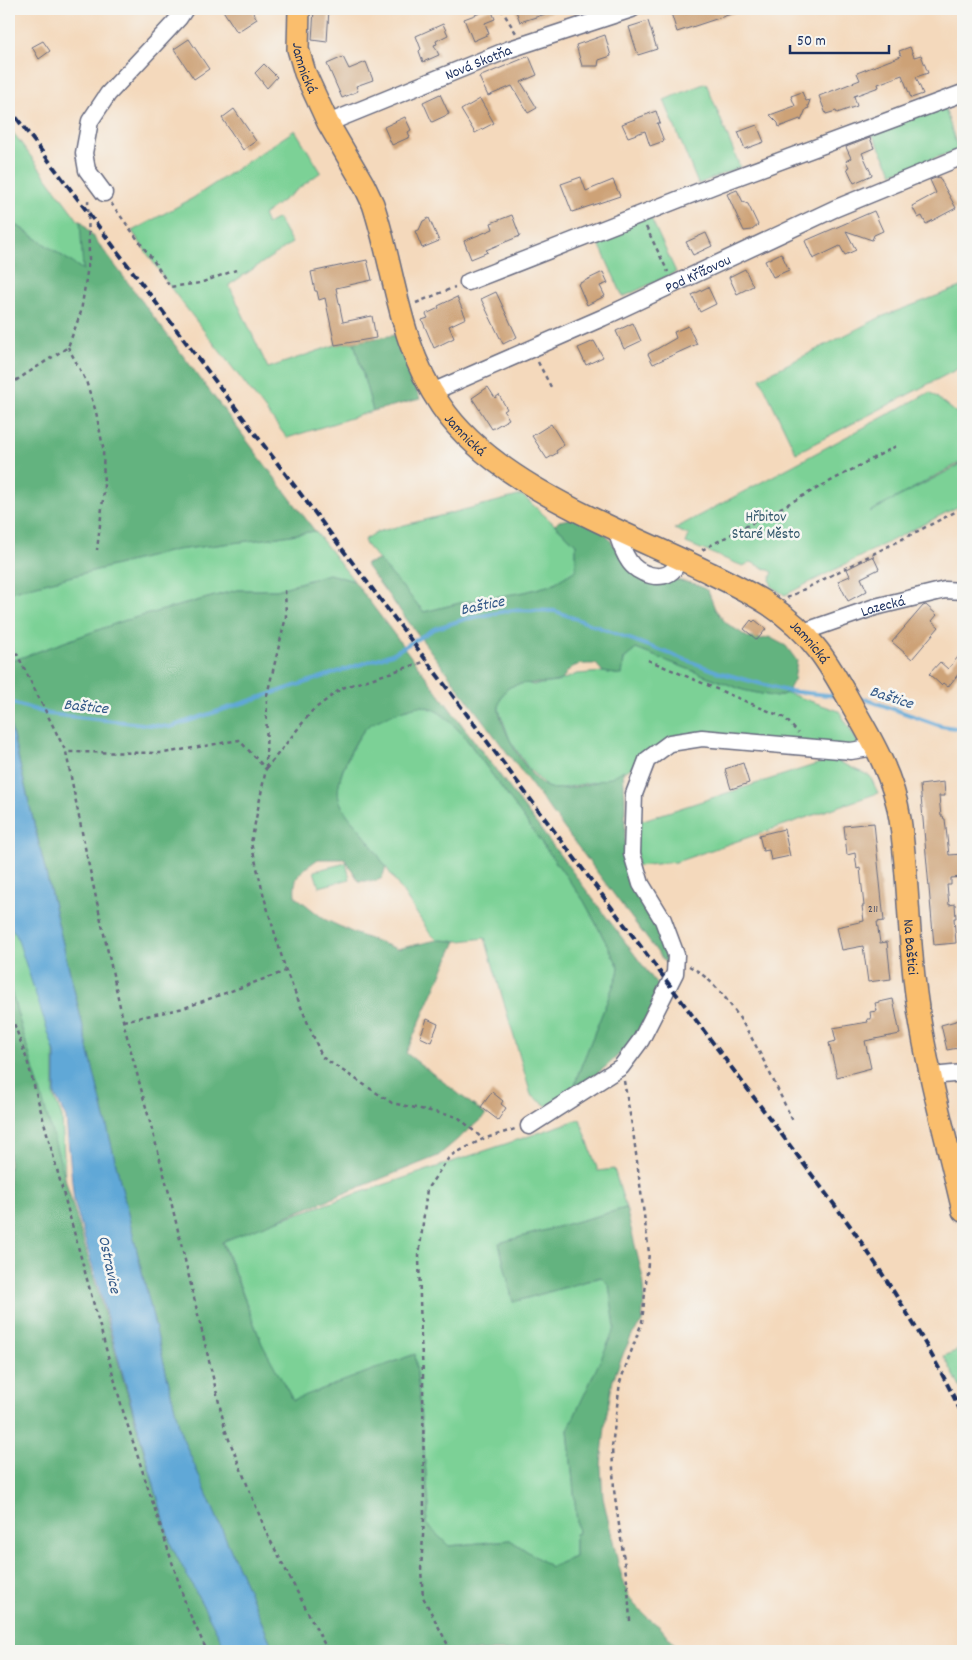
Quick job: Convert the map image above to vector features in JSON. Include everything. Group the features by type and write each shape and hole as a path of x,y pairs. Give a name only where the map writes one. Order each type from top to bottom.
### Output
{"main road":[{"name":"Jamnická","path":"299,9 298,40 305,73 328,123 364,185 378,219 405,333 420,368 442,408 458,428 492,459 519,478 615,528 689,555 772,606 803,632 828,664 844,690"},
{"name":"Na Baštici","path":"844,690 875,746 891,784 900,817 916,997 963,1210"}],"street":[{"path":"104,193 87,170 84,153 90,121 108,94 179,18 185,9"},
{"name":"Nová Skotňa","path":"328,123 523,44 632,9"},
{"path":"468,282 963,93"},
{"name":"Pod Křížovou","path":"432,392 674,284 834,209 963,156"},
{"path":"615,528 630,564 647,574 658,576 666,574 689,555"},
{"name":"Lazecká","path":"803,632 892,603 945,590 963,592"},
{"path":"529,1126 621,1067 641,1040 675,973 676,955 663,920 642,884 632,854 634,794 648,760 670,743 702,738 851,751 875,746"},
{"path":"932,1076 963,1073"}],"path":[{"path":"501,9 523,44"},
{"path":"9,385 68,347 81,312 89,259 87,170"},
{"path":"104,193 156,263 170,287 200,283 236,270"},
{"path":"640,215 674,284"},
{"path":"414,304 468,282"},
{"path":"68,347 86,381 96,412 103,447 104,491 97,550"},
{"path":"531,349 551,387"},
{"path":"689,555 898,445"},
{"path":"772,606 963,508"},
{"path":"285,588 286,617 267,695 266,769 251,842 264,897 286,971 322,1057 392,1103 458,1117 483,1139"},
{"path":"9,638 66,752 123,1021 169,1193 226,1432 267,1534 328,1651"},
{"path":"648,660 785,718 807,747"},
{"path":"266,769 312,712 342,688 426,661"},
{"path":"66,752 164,753 240,740 266,769"},
{"path":"676,960 698,971 721,993 748,1031 793,1121"},
{"path":"123,1021 184,1008 286,971"},
{"path":"9,1009 27,1060 123,1411 187,1608 206,1651"},
{"path":"621,1067 633,1131 649,1254 642,1322 620,1382 612,1447 614,1490 628,1588 630,1621"},
{"path":"451,1651 423,1597 421,1570 424,1518 420,1256 427,1189 450,1156 483,1139 529,1126"}],"green space":[{"path":"706,83 740,167 698,184 664,100"},
{"path":"944,105 958,150 893,173 871,132"},
{"path":"9,127 81,224 83,270 9,220"},
{"path":"295,130 321,172 263,215 267,224 278,218 292,243 229,285 268,368 335,345 354,342 373,411 287,438 170,287 132,231 193,198"},
{"path":"649,214 676,272 623,297 596,237"},
{"path":"80,219 315,531 176,550 9,592 9,220 83,270"},
{"path":"963,286 963,366 796,453 760,378 881,317"},
{"path":"395,335 420,399 373,411 354,342"},
{"name":"Hřbitov Staré Město","path":"930,392 963,418 963,461 870,512 963,463 963,504 785,595 772,587 770,579 773,572 751,562 743,566 686,543 689,535 674,529"},
{"path":"522,495 576,544 576,570 551,585 424,612 366,545 364,540 377,532"},
{"path":"575,518 603,530 628,565 671,579 696,584 708,591 715,609 726,623 749,638 762,639 769,637 786,646 797,661 794,680 787,693 776,697 743,690 636,649 624,659 622,675 603,672 596,664 581,664 571,668 560,680 517,685 506,690 502,697 499,711 511,742 531,774 547,787 563,789 586,785 609,778 623,770 625,850 664,936 667,965 365,564 379,560 424,612 464,602 525,592 551,585 576,570 576,544 555,525 559,521"},
{"path":"315,531 354,581 328,574 277,590 237,590 123,621 9,662 9,592 176,550"},
{"path":"329,574 354,581 662,991 631,1043 609,1064 573,1093 578,1074 618,974 619,967 584,901 464,736 445,717 435,710 422,706 410,708 376,721 361,734 351,751 342,772 338,791 345,812 362,832 386,867 382,878 376,881 359,881 345,859 318,859 303,870 297,878 295,896 324,919 356,934 397,949 437,940 456,941 406,1053 486,1115 438,1156 222,1242 262,1344 293,1400 415,1354 429,1506 426,1524 449,1546 510,1540 551,1567 575,1557 575,1534 578,1533 568,1430 615,1328 609,1285 601,1277 513,1302 499,1243 626,1208 642,1274 644,1299 642,1322 632,1335 613,1380 602,1455 603,1498 619,1567 628,1595 634,1604 660,1627 680,1651 274,1651 181,1434 9,719 9,662 123,621 237,590 277,590"},
{"path":"636,649 743,690 776,697 787,693 839,711 862,749 702,738 647,760 609,779 558,789 548,788 528,768 510,740 499,710 499,703 505,690 514,685 526,683 533,685 557,682 577,674 603,672 622,675 624,659"},
{"path":"419,705 441,712 464,736 584,901 619,967 618,974 578,1074 573,1093 547,1106 531,1095 485,938 460,941 437,940 429,932 372,846 345,812 339,801 338,789 343,770 352,750 367,727 400,711"},
{"path":"833,759 870,776 878,793 676,862 637,866 637,822"},
{"path":"346,863 350,879 319,887 314,871"},
{"path":"9,925 16,934 36,985 54,1051 54,1097 62,1117 65,1180 9,984"},
{"path":"9,984 171,1545 227,1651 9,1651"},
{"path":"580,1119 598,1171 614,1169 626,1208 499,1243 513,1302 602,1277 609,1285 616,1328 568,1430 578,1533 575,1534 575,1557 551,1567 510,1540 448,1546 426,1524 429,1506 415,1354 293,1401 262,1344 222,1239"},
{"path":"963,1348 963,1393 944,1356"}],"water":[{"name":"Ostravice","path":"9,720 181,1434 274,1651 227,1651 171,1545 74,1201 66,1118 55,1095 55,1053 16,934 9,925"}],"building":[{"path":"222,9 251,9 257,19 237,32"},
{"path":"314,9 329,9 327,42 312,40"},
{"path":"491,9 495,19 485,23 489,34 473,41 464,19"},
{"path":"522,9 555,9 555,11 520,22 516,11"},
{"path":"685,9 739,9 740,11 677,32 671,13"},
{"path":"648,21 657,49 638,55 629,27"},
{"path":"443,24 448,35 436,41 437,44 434,45 439,55 423,62 416,36"},
{"path":"605,35 611,56 599,60 598,66 582,66 576,45"},
{"path":"189,39 209,69 194,79 174,49"},
{"path":"43,41 50,51 39,59 32,47"},
{"path":"910,47 914,57 921,55 928,73 916,77 923,94 911,98 902,75 878,84 879,87 854,96 857,106 837,113 836,111 826,114 819,96 860,80 857,73 901,56 899,51"},
{"path":"529,56 537,75 521,82 537,108 528,113 512,86 488,96 479,77"},
{"path":"343,57 349,69 366,62 373,80 356,86 358,91 342,98 327,64"},
{"path":"264,64 277,77 267,88 255,73"},
{"path":"802,92 806,101 810,100 809,108 806,109 801,121 800,119 779,127 778,123 770,115 795,106 791,96"},
{"path":"440,94 449,114 432,122 423,102"},
{"path":"480,99 494,123 475,133 461,110"},
{"path":"234,109 256,141 243,150 222,118"},
{"path":"656,111 660,123 657,123 664,141 650,146 645,131 628,137 622,124"},
{"path":"405,117 411,130 408,132 410,137 392,145 384,127"},
{"path":"757,125 764,142 745,149 738,132"},
{"path":"870,138 874,148 862,153 872,175 854,183 847,168 849,167 846,161 851,158 846,147"},
{"path":"581,177 586,191 613,180 620,196 572,212 561,184"},
{"path":"939,177 956,208 926,224 922,216 918,218 912,206 936,193 930,180"},
{"path":"737,190 743,202 748,204 758,225 752,230 744,231 727,194"},
{"path":"874,211 883,231 874,235 872,240 846,231 856,250 845,255 840,246 813,259 805,241"},
{"path":"512,215 520,236 486,250 488,252 471,259 464,241 493,229 491,223"},
{"path":"429,218 439,241 422,248 415,231 419,230 423,221"},
{"path":"706,233 712,246 693,255 686,242"},
{"path":"781,253 789,270 773,277 765,261"},
{"path":"367,260 372,280 336,288 343,322 372,316 376,338 335,345 325,298 319,300 311,272"},
{"path":"745,269 753,286 737,294 729,277"},
{"path":"603,272 608,283 600,286 605,296 587,305 578,284"},
{"path":"708,287 716,304 700,312 692,295"},
{"path":"496,292 517,337 503,344 481,299"},
{"path":"457,297 466,318 449,326 454,338 434,348 422,320 428,318 426,314 439,308 438,306"},
{"path":"633,323 641,341 624,349 616,331"},
{"path":"688,326 697,344 653,364 648,354 676,338 674,332"},
{"path":"594,341 603,357 586,365 578,348"},
{"path":"488,387 495,398 499,395 507,409 504,411 509,419 492,429 472,398"},
{"path":"551,424 564,445 556,451 557,453 547,459 532,436"},
{"path":"873,556 879,569 861,578 867,591 848,601 838,581 850,576 847,569"},
{"path":"926,605 937,615 932,621 939,627 912,659 892,642 923,606"},
{"path":"751,620 753,622 755,620 766,629 757,640 744,629"},
{"path":"963,651 963,668 948,687 943,683 941,685 929,674 940,662 948,669"},
{"path":"743,763 749,783 731,789 725,769"},
{"path":"944,782 945,796 939,796 941,816 945,819 949,855 963,854 963,877 951,878 951,885 947,885 949,905 955,904 956,943 934,945 920,785"},
{"path":"874,823 884,921 877,922 880,943 887,942 891,979 868,982 863,946 842,950 837,927 864,921 860,868 857,869 855,853 847,855 844,826"},
{"path":"784,829 790,856 771,860 769,850 763,851 759,835"},
{"path":"893,999 900,1034 865,1041 871,1068 837,1077 829,1043 836,1041 833,1028 868,1022 867,1019 871,1019 870,1012 877,1011 875,1003"},
{"path":"427,1019 438,1024 431,1042 420,1037"},
{"path":"963,1019 963,1047 947,1050 941,1025"},
{"path":"492,1092 503,1101 501,1104 506,1108 498,1120 481,1107"}],"waterway":[{"name":"Baštice","path":"9,702 49,714 170,727 392,654 434,629 465,619 512,610 555,611 721,673 787,691 838,696"},
{"name":"Baštice","path":"855,698 865,699 941,726 963,729"}],"railway":[{"path":"9,108 851,1227 911,1319 938,1366 963,1416"}]}
